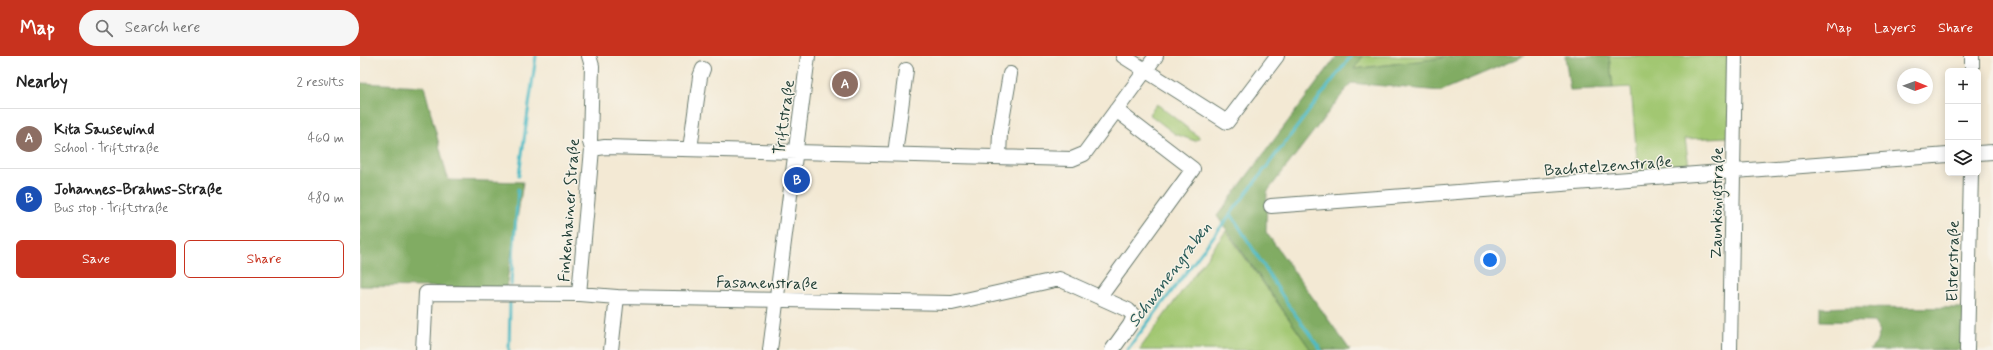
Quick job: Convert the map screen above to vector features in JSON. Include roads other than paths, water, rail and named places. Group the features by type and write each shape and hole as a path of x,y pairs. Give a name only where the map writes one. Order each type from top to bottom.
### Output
{"street":[{"name":"Finkenhainer Straße","path":"580,294 592,149 590,142 592,66 589,56"},
{"name":"Triftstraße","path":"770,350 808,56"},
{"path":"1123,56 1227,122 1277,56"},
{"path":"592,149 605,147 1068,159 1080,157 1156,56"},
{"name":"Zaunkönigstraße","path":"1730,350 1735,56"},
{"path":"1972,56 1972,68"},
{"path":"690,149 700,76 703,69"},
{"path":"895,154 906,70"},
{"path":"999,157 1000,132 1010,74"},
{"path":"1100,297 1193,168 1116,110"},
{"path":"1981,153 1993,152"},
{"name":"Bachstelzenstraße","path":"1271,206 1733,173 1945,155"},
{"name":"Elsterstraße","path":"1968,350 1971,176"},
{"name":"Fasanenstraße","path":"423,350 426,293 580,294 776,300 952,303 1059,279 1128,310 1134,316 1130,326 1112,350"},
{"path":"611,350 617,296"}],"waterway":[{"path":"519,175 536,56"},
{"name":"Schwanengraben","path":"1127,350 1351,56"},
{"path":"511,285 518,189"},
{"path":"1231,214 1287,303 1321,350"},
{"path":"509,350 510,303"}],"place":[{"name":"Kita Sausewind","path":"845,84"},
{"name":"Johannes-Brahms-Straße","path":"797,180"}]}
